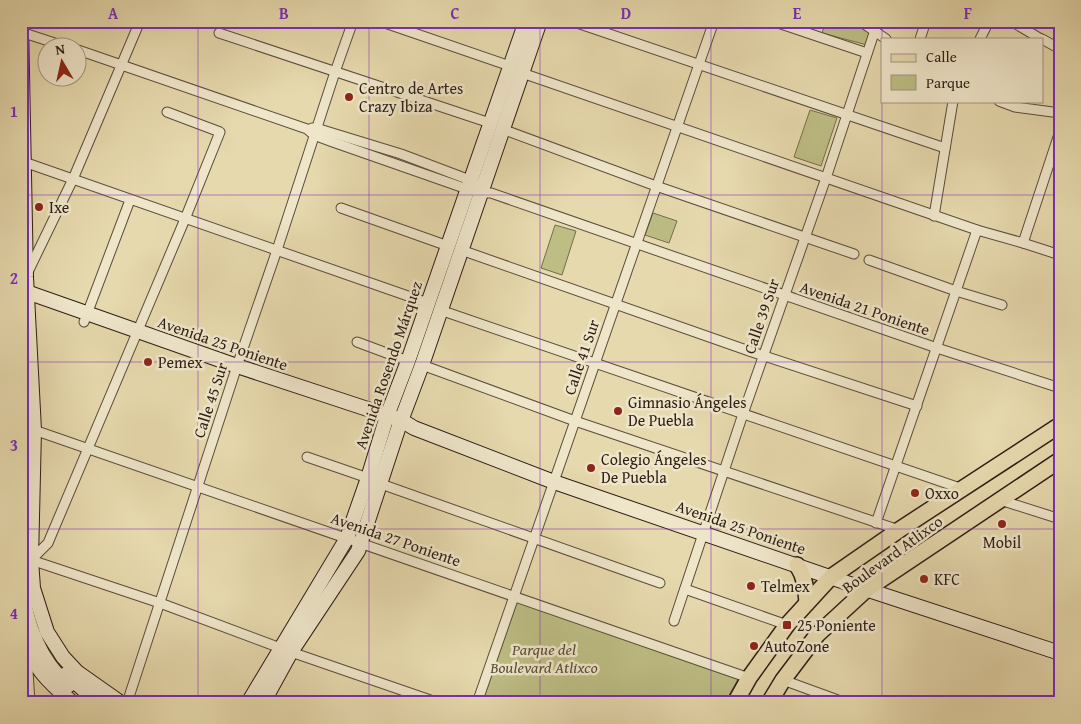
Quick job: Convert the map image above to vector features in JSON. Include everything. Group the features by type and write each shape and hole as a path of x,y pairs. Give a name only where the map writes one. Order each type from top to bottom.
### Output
{"main road":[{"path":"21,21 25,292 34,430 31,560 27,587 37,624 39,650 30,677 73,703"},
{"name":"Avenida Rosendo Márquez","path":"516,69 526,21"},
{"name":"Avenida Rosendo Márquez","path":"248,703 358,551 400,423 415,363 434,306 454,248 478,188 496,126 516,69 540,21"},
{"name":"Avenida 25 Poniente","path":"25,292 85,318 135,336 385,420 400,423 554,482 705,532 867,590 1060,653"},
{"name":"Avenida Rosendo Márquez","path":"263,703 286,650 347,538 368,478 385,420 415,363"},
{"name":"Boulevard Atlixco","path":"735,703 749,678 788,625 831,577 899,530 1060,425"},
{"name":"Boulevard Atlixco","path":"769,703 783,680 818,635 867,590 1060,460"},
{"path":"797,565 804,578 807,603"},
{"path":"27,587 47,632 63,657 77,672 121,703"},
{"path":"21,634 84,690 106,703"},
{"path":"39,650 51,668 88,703"}],"street":[{"path":"25,292 140,21"},
{"name":"Calle 45 Sur","path":"127,703 235,370 278,250 312,131 353,21"},
{"path":"379,21 934,216 1060,255"},
{"path":"571,21 945,148"},
{"name":"Calle 41 Sur","path":"477,703 714,21"},
{"path":"772,21 867,53"},
{"path":"860,21 885,38"},
{"name":"Calle 39 Sur","path":"674,621 878,21"},
{"path":"920,38 926,21"},
{"path":"980,38 989,21"},
{"path":"1011,21 1040,38"},
{"path":"21,32 39,38"},
{"path":"219,33 496,126 656,186 854,254"},
{"path":"1044,40 1060,50"},
{"name":"Avenida 21 Poniente","path":"88,53 312,131 401,154 478,188 937,348 1060,388"},
{"path":"934,216 953,102"},
{"path":"1002,102 1014,107 1060,112"},
{"path":"167,112 220,132 48,544 31,560 160,603 286,650 439,703"},
{"path":"1023,243 1059,136"},
{"path":"24,162 595,363 963,489"},
{"path":"85,318 130,200"},
{"path":"341,208 763,355 917,406"},
{"path":"876,523 977,230"},
{"path":"869,260 1002,305"},
{"path":"357,342 575,421 899,530"},
{"name":"Avenida 27 Poniente","path":"34,430 88,447 749,678"},
{"path":"307,457 368,478"},
{"path":"381,484 660,583"},
{"path":"1000,500 1060,520"},
{"path":"685,589 788,625"},
{"path":"30,677 30,703"},
{"path":"783,680 843,702"}],"green space":[{"path":"826,21 851,21 872,35 867,45 822,33"},
{"path":"810,110 837,118 821,166 794,157"},
{"path":"653,213 677,221 669,243 645,235"},
{"path":"555,225 576,231 562,275 541,268"},
{"name":"Parque del Boulevard Atlixco","path":"517,602 738,679 725,703 482,703"}],"place":[{"name":"Centro de Artes Crazy Ibiza","path":"349,97"},
{"name":"Ixe","path":"39,207"},
{"name":"Pemex","path":"148,362"},
{"name":"Gimnasio Ángeles De Puebla","path":"618,411"},
{"name":"Colegio Ángeles De Puebla","path":"591,468"},
{"name":"Oxxo","path":"915,493"},
{"name":"Mobil","path":"1002,524"},
{"name":"KFC","path":"924,579"},
{"name":"Telmex","path":"751,586"},
{"name":"25 Poniente","path":"787,625"},
{"name":"AutoZone","path":"754,646"}]}
